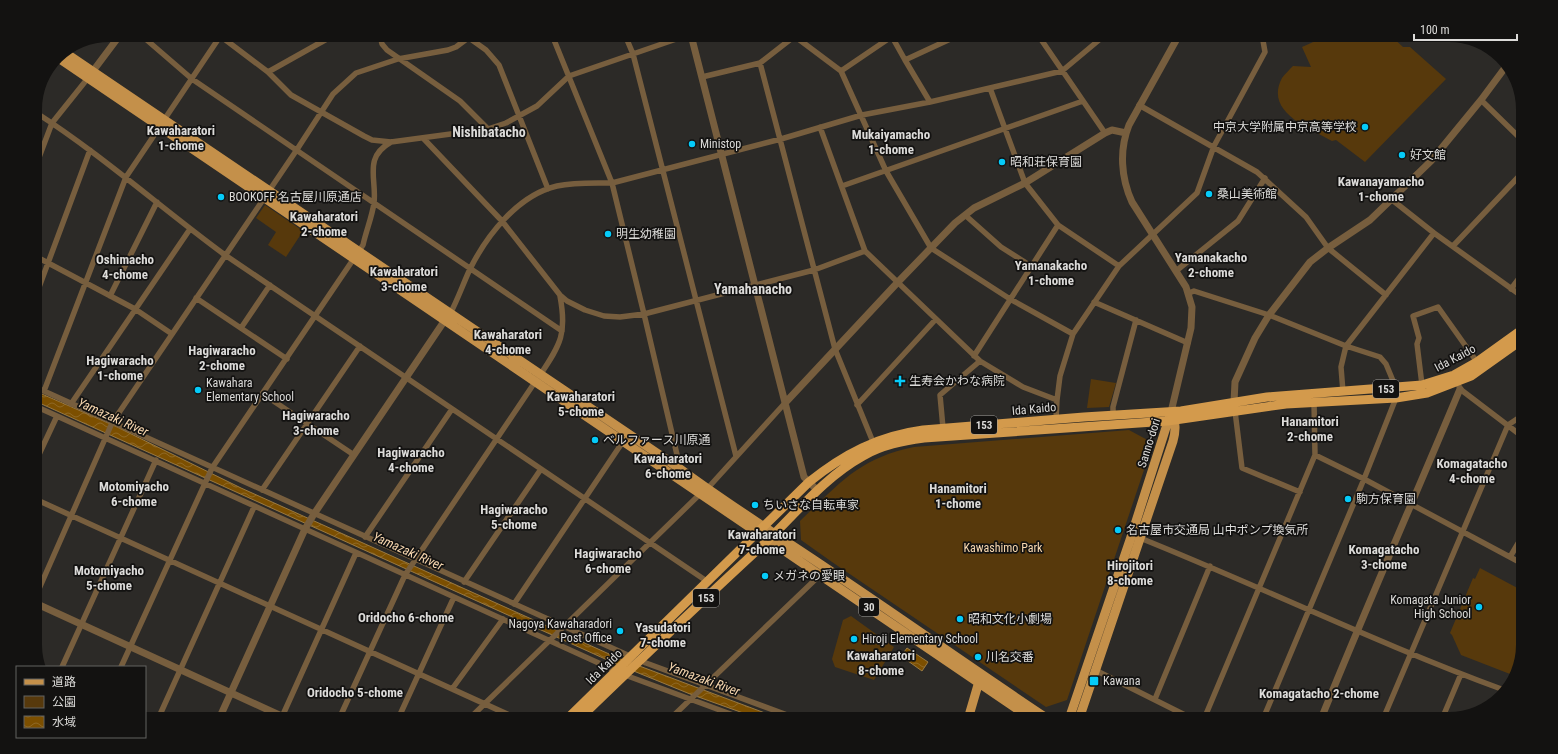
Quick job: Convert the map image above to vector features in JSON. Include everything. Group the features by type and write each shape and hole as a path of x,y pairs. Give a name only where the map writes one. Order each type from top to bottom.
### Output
{"highway":[{"name":"Ida Kaido","path":"635,659 771,537 818,490 841,470 864,455 885,446 908,440 976,434 1172,421 1235,407 1273,396 1396,388 1457,382 1477,362 1516,334"},
{"name":"Ida Kaido","path":"585,712 708,582 809,482 833,464 873,442 902,433 943,428 1113,415 1396,398 1427,393 1471,376 1516,344"},
{"name":"Ida Kaido","path":"576,712 621,673"}],"main road":[{"name":"30","path":"69,56 90,75"},
{"name":"30","path":"63,61 90,75 357,255 761,530 820,574 980,679 1036,712"},
{"name":"Sanno-dori","path":"1081,712 1176,431 1172,421 1171,412"},
{"name":"Sanno-dori","path":"1071,712 1172,421"},
{"name":"30","path":"625,438 679,468 703,491"},
{"name":"30","path":"771,537 827,568 1023,712"},
{"path":"970,712 980,679"}],"street":[{"path":"42,149 52,123 115,42"},
{"path":"148,42 192,79 562,331"},
{"path":"216,42 192,79 128,171 44,391 635,659 779,712"},
{"path":"229,42 268,72 291,95 372,140 391,142 488,129 506,123 537,106 569,76 669,42"},
{"path":"268,72 322,42"},
{"path":"382,42 384,47 398,59 460,101 488,129"},
{"path":"42,582 112,423 333,94 356,73 398,59 448,50 456,47 461,42"},
{"path":"474,42 486,50 499,65 548,189"},
{"path":"555,42 612,183 679,468"},
{"path":"628,42 633,54 736,456"},
{"path":"692,42 804,477 818,490"},
{"path":"702,77 760,63 787,42"},
{"path":"803,42 841,71 886,171 932,248 1010,299 1073,334"},
{"path":"841,71 883,42"},
{"path":"896,42 905,60 930,102"},
{"path":"905,60 944,42"},
{"path":"1043,42 1105,133"},
{"path":"222,712 305,529 447,317 470,268 484,244 497,225 516,208 548,189 557,186 583,183 612,183 781,139 862,115 930,102 1062,71 1097,42"},
{"path":"1171,412 1188,342 1193,313 1189,293 1127,191 1122,167 1126,133 1139,105 1176,42"},
{"path":"1056,419 1060,376 1073,334 1119,266 1197,193 1214,146 1265,52 1263,42"},
{"path":"760,63 835,349 873,442"},
{"path":"1300,492 1242,468 1234,390 1239,372 1255,338 1269,315 1310,262 1370,220 1431,161 1481,100 1503,70"},
{"path":"990,88 1025,183 1058,225 1119,266"},
{"path":"1481,100 1516,134"},
{"path":"842,186 1083,101"},
{"path":"1139,105 1214,146 1265,178 1306,217 1328,248 1386,295"},
{"path":"42,117 126,177 190,229 225,255 708,582"},
{"path":"820,127 865,251 980,361 1023,387 1057,400"},
{"path":"476,712 703,491 955,223 974,208 1025,183 1105,133 1112,130 1126,133"},
{"path":"422,138 502,221 560,295 576,306 604,316 620,317 644,314 755,284 814,270 865,251"},
{"path":"121,666 212,468 357,255 362,245 374,203 374,160 382,147 391,142"},
{"path":"42,279 90,150"},
{"path":"1176,271 1238,221 1265,178"},
{"path":"1453,246 1516,179"},
{"path":"1391,199 1434,233 1516,292"},
{"path":"110,296 157,202"},
{"path":"965,215 1001,247 1031,266"},
{"path":"974,356 1058,225"},
{"path":"71,404 190,229"},
{"path":"1343,392 1341,367 1346,346 1434,233"},
{"path":"42,260 136,309 172,334"},
{"path":"1511,289 1516,282"},
{"path":"241,328 270,285"},
{"path":"1189,293 1194,291 1269,315 1346,346 1380,357 1386,364 1396,388"},
{"path":"342,712 405,574 538,378 560,342 564,316 560,295"},
{"path":"196,298 287,359"},
{"path":"1094,302 1188,342"},
{"path":"1422,385 1417,344 1419,338 1413,316 1438,307 1477,362"},
{"path":"858,405 936,319"},
{"path":"1113,415 1113,408 1136,320"},
{"path":"262,490 360,346"},
{"path":"943,428 940,395 980,361"},
{"path":"1324,712 1357,630 1412,505 1457,382 1516,431"},
{"path":"263,394 354,455"},
{"path":"1266,712 1364,479 1396,398"},
{"path":"1207,712 1260,589 1315,455 1314,402"},
{"path":"42,409 621,673 725,712"},
{"path":"365,537 452,409"},
{"path":"42,448 57,416"},
{"path":"1386,712 1508,425 1516,419"},
{"path":"514,604 625,438"},
{"path":"1315,455 1364,479 1516,560"},
{"path":"62,666 156,460"},
{"path":"464,582 541,469"},
{"path":"42,502 122,537 170,561 503,712"},
{"path":"161,712 254,507"},
{"path":"1140,538 1210,566 1260,589 1461,674 1500,688"},
{"path":"1510,557 1516,547"},
{"path":"286,712 356,553"},
{"path":"1155,699 1210,566"},
{"path":"677,712 820,574"},
{"path":"401,712 454,597"},
{"path":"42,606 181,669 270,712"},
{"path":"452,689 503,620"},
{"path":"1095,670 1180,712"},
{"path":"1445,712 1461,674"}],"green space":[{"path":"1313,42 1398,42 1403,47 1410,47 1446,79 1365,162 1336,140 1332,141 1301,124 1284,109 1279,100 1278,90 1282,78 1289,70 1293,66 1311,67 1302,47"},
{"path":"265,205 303,231 286,257 268,245 276,232 256,218"},
{"path":"1091,379 1116,383 1109,407 1087,408"},
{"name":"Kawashimo Park","path":"1129,430 1153,443 1067,700 1046,707 801,540 800,521 827,495 864,465 895,452 914,447"},
{"path":"1480,568 1516,587 1516,645 1515,658 1509,674 1461,655 1450,633 1473,578 1475,579"},
{"path":"851,616 894,647 874,680 835,667 832,659 843,620"}],"water":[{"path":"42,394 115,426 241,488 618,658 762,712 740,712 690,694 614,663 42,404"},
{"path":"907,648 928,662 922,671 901,656"}],"place":[{"name":"中京大学附属中京高等学校","path":"1365,127"},
{"name":"Ministop","path":"692,144"},
{"name":"好文館","path":"1402,155"},
{"name":"昭和荘保育園","path":"1002,162"},
{"name":"桑山美術館","path":"1209,194"},
{"name":"BOOKOFF 名古屋川原通店","path":"221,197"},
{"name":"明生幼稚園","path":"608,234"},
{"name":"生寿会かわな病院","path":"900,381"},
{"name":"Kawahara Elementary School","path":"198,390"},
{"name":"ベルファース川原通","path":"595,440"},
{"name":"駒方保育園","path":"1348,499"},
{"name":"ちいさな自転車家","path":"755,505"},
{"name":"名古屋市交通局 山中ポンプ換気所","path":"1118,530"},
{"name":"メガネの愛眼","path":"765,576"},
{"name":"Komagata Junior High School","path":"1479,607"},
{"name":"昭和文化小劇場","path":"960,619"},
{"name":"Nagoya Kawaharadori Post Office","path":"620,631"},
{"name":"Hiroji Elementary School","path":"854,639"},
{"name":"川名交番","path":"978,657"},
{"name":"Kawana","path":"1094,681"}],"district":[{"name":"Nishibatacho","path":"489,132"},
{"name":"Kawaharatori 1-chome","path":"181,138"},
{"name":"Mukaiyamacho 1-chome","path":"891,142"},
{"name":"Kawanayamacho 1-chome","path":"1381,188"},
{"name":"Kawaharatori 2-chome","path":"324,224"},
{"name":"Yamanakacho 2-chome","path":"1211,264"},
{"name":"Oshimacho 4-chome","path":"125,266"},
{"name":"Yamanakacho 1-chome","path":"1051,272"},
{"name":"Kawaharatori 3-chome","path":"404,278"},
{"name":"Yamahanacho","path":"753,289"},
{"name":"Kawaharatori 4-chome","path":"508,342"},
{"name":"Hagiwaracho 2-chome","path":"222,358"},
{"name":"Hagiwaracho 1-chome","path":"120,368"},
{"name":"Kawaharatori 5-chome","path":"581,404"},
{"name":"Hagiwaracho 3-chome","path":"316,422"},
{"name":"Hanamitori 2-chome","path":"1310,428"},
{"name":"Hagiwaracho 4-chome","path":"411,460"},
{"name":"Kawaharatori 6-chome","path":"668,466"},
{"name":"Komagatacho 4-chome","path":"1472,470"},
{"name":"Motomiyacho 6-chome","path":"134,494"},
{"name":"Hanamitori 1-chome","path":"958,496"},
{"name":"Hagiwaracho 5-chome","path":"514,516"},
{"name":"Kawaharatori 7-chome","path":"762,542"},
{"name":"Komagatacho 3-chome","path":"1384,556"},
{"name":"Hagiwaracho 6-chome","path":"608,560"},
{"name":"Hirojitori 8-chome","path":"1130,572"},
{"name":"Motomiyacho 5-chome","path":"109,578"},
{"name":"Oridocho 6-chome","path":"406,617"},
{"name":"Yasudatori 7-chome","path":"663,634"},
{"name":"Kawaharatori 8-chome","path":"881,662"},
{"name":"Oridocho 5-chome","path":"355,692"},
{"name":"Komagatacho 2-chome","path":"1319,693"}],"water label":[{"name":"Yamazaki River","path":"113,417"},
{"name":"Yamazaki River","path":"408,551"},
{"name":"Yamazaki River","path":"704,679"}]}
